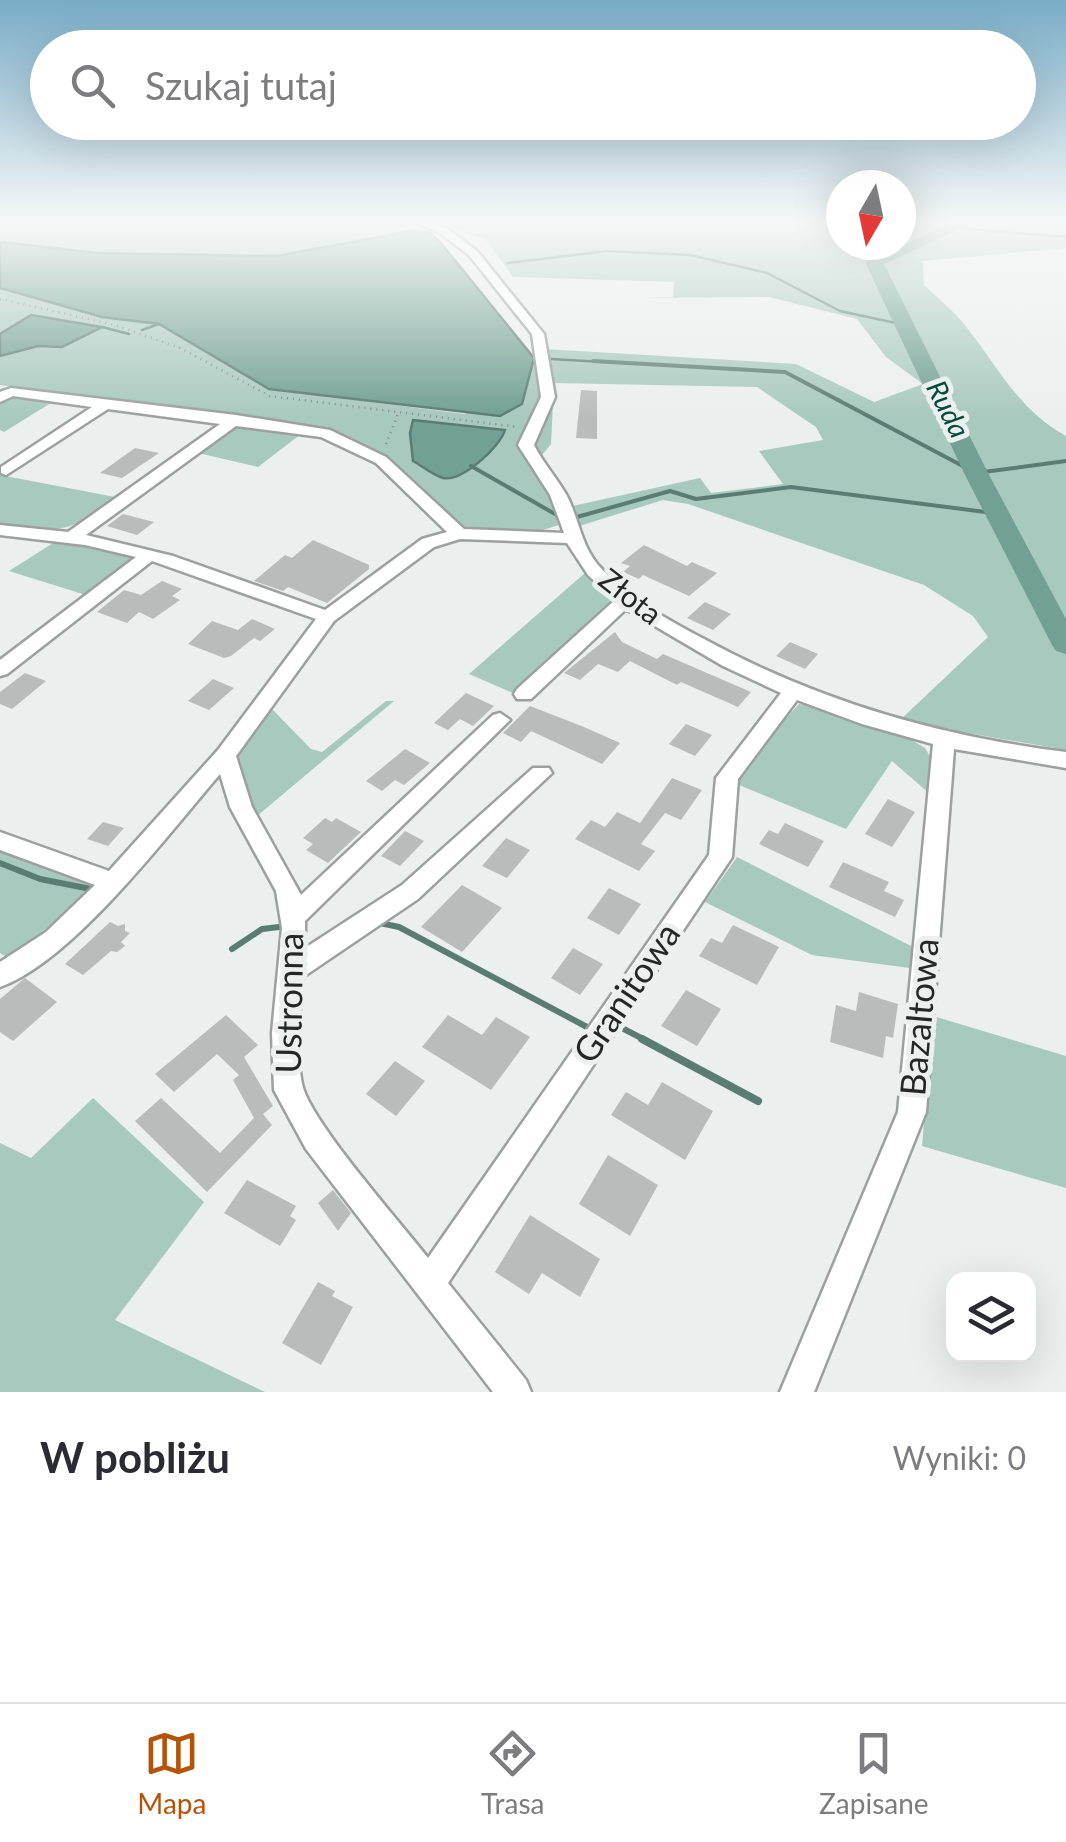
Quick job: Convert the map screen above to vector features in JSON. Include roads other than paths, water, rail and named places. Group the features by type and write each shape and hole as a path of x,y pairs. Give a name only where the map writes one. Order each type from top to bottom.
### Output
{"street":[{"name":"Złota","path":"501,288 538,334 548,396 526,446 564,506 571,538 584,560 625,600 714,654 792,693 944,739 1066,760"},
{"path":"0,398 11,392 325,433 380,460 458,534"},
{"path":"6,470 106,404"},
{"path":"74,536 236,419"},
{"path":"0,530 113,543 327,616"},
{"path":"0,976 55,939 113,882 225,755 327,616 428,543 458,534 571,538"},
{"path":"0,670 150,554"},
{"path":"524,694 625,600"},
{"name":"Granitowa","path":"429,1284 720,857 727,778 792,693"},
{"path":"292,918 500,720"},
{"name":"Bazaltowa","path":"797,1392 912,1112 944,739"},
{"name":"Ustronna","path":"225,755 240,807 288,890 292,918 284,1033 288,1090 316,1139 514,1392"},
{"path":"289,972 410,892 541,772"},
{"path":"0,842 113,882"}],"waterway":[{"path":"796,288 840,311 905,325"},
{"name":"Ruda","path":"887,288 976,473 1066,645"},
{"path":"142,330 159,324"},
{"path":"102,327 129,334"},
{"path":"551,359 638,364"},
{"path":"593,361 785,372 976,473 1066,461"},
{"path":"471,466 555,514"},
{"path":"577,517 670,491 696,499 791,487 1001,514"},
{"path":"0,863 40,879 96,890"},
{"path":"380,923 399,927 587,1027"},
{"path":"232,949 262,929 279,927"},
{"path":"614,1030 620,1027 647,1041"},
{"path":"642,1039 758,1101"}]}
